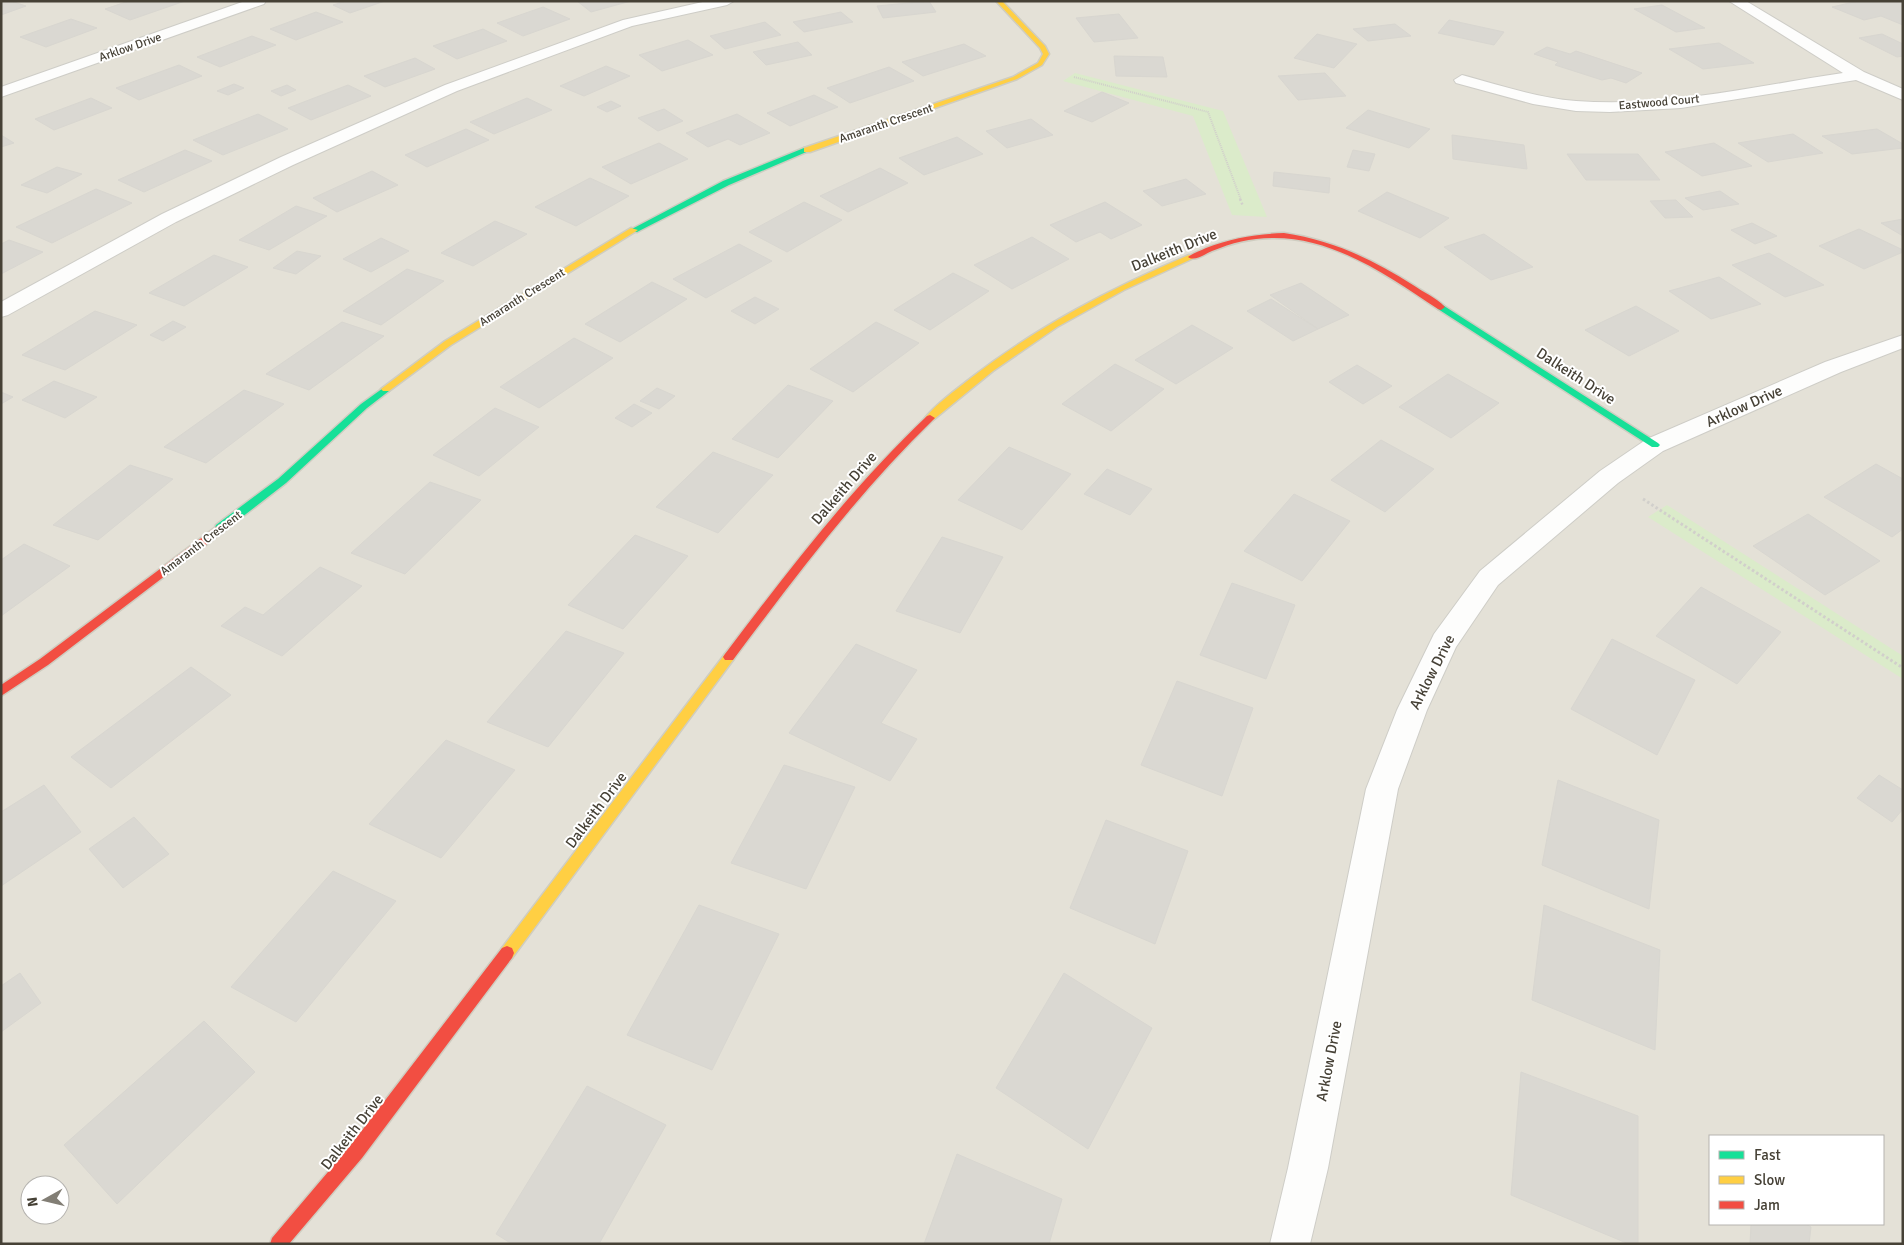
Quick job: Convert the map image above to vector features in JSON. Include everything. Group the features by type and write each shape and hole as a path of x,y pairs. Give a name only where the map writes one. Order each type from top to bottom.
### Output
{"street":[{"name":"Arklow Drive","path":"1,92 259,1"},
{"path":"1,311 168,218 378,119 469,81 628,23 726,1"},
{"path":"999,1 1045,51 1044,60 1034,68"},
{"path":"1736,1 1858,75 1903,96"},
{"name":"Amaranth Crescent","path":"1,691 59,651 282,480 372,400 448,343 543,284 629,233 726,183 801,152 1015,78 1034,68"},
{"name":"Eastwood Court","path":"1462,80 1517,96 1558,104 1634,106 1683,102 1858,75"},
{"path":"10,76 28,82"},
{"name":"Dalkeith Drive","path":"278,1244 314,1205 498,966 826,529 918,429 991,368 1059,323 1166,268 1209,250 1255,236 1310,238 1339,247 1370,261 1655,445"},
{"name":"Arklow Drive","path":"1290,1244 1308,1168 1382,788 1412,710 1444,642 1489,578 1609,477 1655,445 1833,367 1903,342"}],"path":[{"path":"1034,68 1133,91 1208,112 1255,236"},
{"path":"1609,477 1903,668"}],"shaded area":[{"path":"1,1 1903,1 1903,1244 1,1244"}],"green space":[{"path":"1075,73 1223,111 1267,217 1232,215 1193,116 1063,81"},
{"path":"1667,505 1903,656 1903,679 1648,517"}],"building":[{"path":"1,1 11,1 26,6 1,15"},
{"path":"129,1 185,1 130,20 105,9"},
{"path":"346,1 385,1 350,13 333,5"},
{"path":"577,1 631,1 591,12"},
{"path":"929,1 936,12 883,18 877,6"},
{"path":"1858,1 1903,1 1903,25 1881,16 1864,20 1832,7"},
{"path":"1662,5 1705,28 1676,32 1634,9"},
{"path":"543,7 570,19 523,36 497,23"},
{"path":"316,12 343,22 296,40 270,29"},
{"path":"841,12 853,22 804,32 793,22"},
{"path":"1119,14 1138,38 1094,42 1076,18"},
{"path":"71,19 97,28 46,47 20,37"},
{"path":"1449,20 1504,32 1494,45 1438,33"},
{"path":"765,22 781,35 725,49 710,36"},
{"path":"1395,24 1411,36 1368,41 1353,29"},
{"path":"483,29 507,41 457,59 433,46"},
{"path":"1317,34 1357,44 1334,68 1294,58"},
{"path":"1882,34 1903,44 1903,56 1897,57 1859,38"},
{"path":"252,36 276,45 220,67 197,57"},
{"path":"688,40 713,55 662,71 639,55"},
{"path":"798,42 812,55 766,65 753,52"},
{"path":"1719,43 1754,63 1703,69 1669,49"},
{"path":"964,44 986,56 923,76 902,62"},
{"path":"1547,47 1570,54 1576,51 1642,73 1626,83 1611,78 1602,80 1555,65 1558,62 1534,54"},
{"path":"1114,56 1163,57 1167,77 1116,76"},
{"path":"415,58 435,69 385,87 364,76"},
{"path":"179,65 202,76 139,100 116,88"},
{"path":"606,66 630,76 584,96 560,86"},
{"path":"889,67 914,81 850,103 827,88"},
{"path":"1325,73 1346,96 1298,100 1278,76"},
{"path":"234,84 244,88 228,95 217,91"},
{"path":"287,85 296,90 281,96 271,91"},
{"path":"348,85 371,96 311,120 288,108"},
{"path":"1102,92 1129,103 1092,122 1064,111"},
{"path":"814,95 838,107 790,126 767,113"},
{"path":"91,98 112,108 54,130 35,119"},
{"path":"527,98 552,110 494,134 470,122"},
{"path":"611,101 621,106 607,112 597,107"},
{"path":"664,109 683,121 658,131 638,118"},
{"path":"1368,110 1430,129 1409,148 1346,128"},
{"path":"258,114 288,129 223,155 193,140"},
{"path":"737,114 770,133 740,145 728,139 708,147 686,133"},
{"path":"1031,119 1053,135 1007,148 986,131"},
{"path":"466,129 489,140 427,167 405,155"},
{"path":"1877,129 1903,144 1903,148 1852,154 1822,136"},
{"path":"1793,134 1823,153 1768,162 1738,143"},
{"path":"1,135 14,143 1,147"},
{"path":"1452,135 1524,145 1527,169 1453,159"},
{"path":"957,137 983,154 924,175 899,158"},
{"path":"659,143 688,159 631,184 602,167"},
{"path":"1714,143 1752,166 1702,176 1665,152"},
{"path":"185,150 212,161 144,192 118,180"},
{"path":"1353,150 1375,154 1369,171 1347,167"},
{"path":"1567,154 1638,154 1660,180 1586,180"},
{"path":"57,167 82,174 47,193 21,185"},
{"path":"880,168 908,183 848,212 820,196"},
{"path":"372,171 398,185 337,212 313,198"},
{"path":"1274,172 1330,178 1329,193 1273,186"},
{"path":"590,178 629,196 576,226 535,207"},
{"path":"1186,179 1206,194 1162,206 1143,191"},
{"path":"96,189 132,203 52,243 16,227"},
{"path":"1720,191 1739,204 1703,210 1685,198"},
{"path":"1387,192 1449,218 1420,238 1358,211"},
{"path":"1676,200 1693,217 1665,218 1650,201"},
{"path":"804,202 842,220 787,252 749,232"},
{"path":"1105,202 1142,225 1111,239 1100,232 1076,242 1050,225"},
{"path":"296,206 327,216 269,250 239,240"},
{"path":"1903,219 1903,236 1881,223"},
{"path":"495,221 527,234 473,266 441,253"},
{"path":"1752,223 1777,236 1755,244 1731,230"},
{"path":"1859,229 1903,250 1903,252 1864,269 1819,246"},
{"path":"1484,234 1533,267 1491,280 1444,247"},
{"path":"1032,237 1069,259 1012,289 974,265"},
{"path":"381,238 409,251 371,272 343,259"},
{"path":"9,240 43,252 1,274 1,244"},
{"path":"739,244 772,261 706,298 673,279"},
{"path":"297,251 321,256 296,274 273,268"},
{"path":"1769,253 1824,285 1785,297 1732,265"},
{"path":"214,255 248,267 184,306 149,293"},
{"path":"407,269 444,281 381,325 343,311"},
{"path":"953,273 989,291 930,330 894,310"},
{"path":"1719,277 1761,304 1711,319 1669,291"},
{"path":"652,282 687,299 620,342 585,324"},
{"path":"1301,283 1349,315 1318,329 1270,295"},
{"path":"755,297 779,309 755,324 731,311"},
{"path":"1271,299 1318,329 1293,341 1247,311"},
{"path":"1636,306 1679,331 1629,356 1585,330"},
{"path":"95,311 137,325 65,370 22,355"},
{"path":"173,321 186,327 163,341 150,335"},
{"path":"342,322 384,336 309,390 266,374"},
{"path":"876,322 919,343 853,392 810,369"},
{"path":"1192,325 1233,348 1176,384 1135,360"},
{"path":"574,338 613,358 539,408 500,387"},
{"path":"1115,364 1164,389 1111,431 1062,404"},
{"path":"1357,365 1392,386 1363,404 1329,382"},
{"path":"1448,374 1499,403 1451,438 1399,407"},
{"path":"54,381 97,397 65,418 22,400"},
{"path":"788,385 833,401 778,458 732,439"},
{"path":"657,388 675,396 659,409 640,401"},
{"path":"244,390 284,404 206,463 164,447"},
{"path":"1,392 13,397 1,404"},
{"path":"634,404 652,413 632,427 615,418"},
{"path":"495,408 539,427 479,476 433,455"},
{"path":"1381,440 1434,469 1385,512 1331,480"},
{"path":"1009,447 1071,474 1022,530 958,500"},
{"path":"713,452 773,475 718,533 656,507"},
{"path":"1876,464 1903,479 1903,529 1892,537 1824,497"},
{"path":"130,465 173,479 98,540 53,525"},
{"path":"1107,469 1152,489 1130,515 1084,494"},
{"path":"430,482 481,500 405,574 351,553"},
{"path":"1294,494 1350,521 1302,581 1244,551"},
{"path":"1808,514 1880,561 1825,595 1753,546"},
{"path":"635,535 688,556 623,629 568,605"},
{"path":"942,537 1003,557 960,633 896,611"},
{"path":"24,544 70,566 1,616 1,560"},
{"path":"320,567 362,586 282,656 221,626 245,607 263,615"},
{"path":"1232,583 1295,605 1266,679 1200,655"},
{"path":"1701,587 1781,632 1737,684 1656,636"},
{"path":"566,631 624,653 548,747 487,722"},
{"path":"1612,639 1695,680 1657,755 1571,709"},
{"path":"856,644 917,670 881,723 917,739 890,781 789,733"},
{"path":"191,667 231,695 111,788 71,757"},
{"path":"1177,681 1253,708 1222,796 1141,765"},
{"path":"446,740 515,770 441,858 369,824"},
{"path":"784,765 855,787 806,889 731,863"},
{"path":"1879,775 1903,790 1903,809 1892,822 1857,798"},
{"path":"1558,780 1659,820 1649,909 1542,865"},
{"path":"44,785 81,832 1,886 1,812"},
{"path":"134,817 169,854 123,888 89,849"},
{"path":"1106,820 1188,851 1155,944 1070,908"},
{"path":"333,871 396,901 296,1022 231,987"},
{"path":"699,905 779,934 712,1070 627,1035"},
{"path":"1544,905 1660,950 1655,1050 1532,1000"},
{"path":"20,973 41,1003 1,1032 1,986"},
{"path":"1064,973 1152,1028 1088,1149 996,1088"},
{"path":"204,1021 255,1072 117,1204 64,1145"},
{"path":"1521,1072 1638,1116 1638,1244 1629,1244 1511,1195"},
{"path":"587,1086 666,1125 599,1244 512,1244 496,1234"},
{"path":"957,1154 1062,1199 1049,1244 924,1244"},
{"path":"1751,1225 1808,1225 1811,1227 1809,1244 1750,1244"}],"traffic: fast":[{"path":"634,230 726,183 807,150"},
{"path":"1441,307 1655,445"},
{"path":"220,528 282,481 364,406 386,389"}],"traffic: slow":[{"path":"807,150 1015,78 1040,64 1046,54 1043,47 999,1"},
{"path":"386,389 448,343 634,230"},
{"path":"930,418 989,369 1021,346 1121,288 1192,257"},
{"path":"507,953 729,657"}],"traffic: jam":[{"path":"1192,257 1224,244 1249,237 1284,236 1308,239 1355,255 1441,307"},
{"path":"729,657 849,503 902,445 930,418"},
{"path":"1,691 44,662 220,528"},
{"path":"278,1244 356,1152 507,953"}]}
